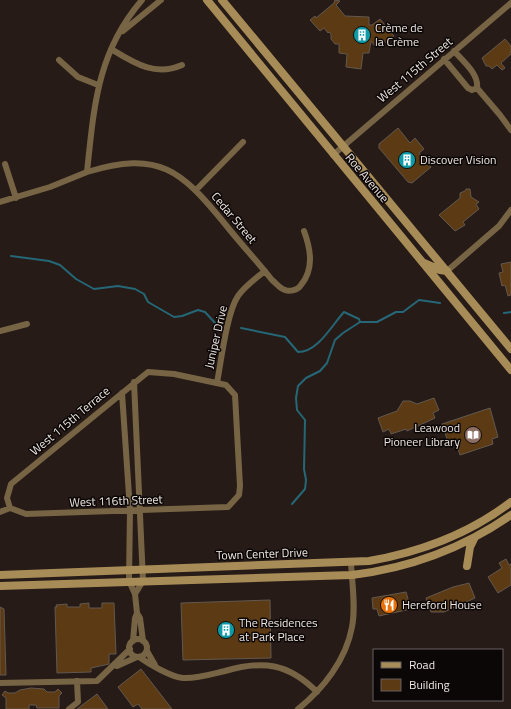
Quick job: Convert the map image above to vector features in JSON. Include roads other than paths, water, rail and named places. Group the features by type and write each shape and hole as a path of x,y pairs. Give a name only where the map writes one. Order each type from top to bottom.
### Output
{"street":[{"path":"87,172 93,113 102,67 130,13 141,0 150,8"},
{"path":"120,33 160,0"},
{"name":"Roe Avenue","path":"207,0 511,370"},
{"name":"Roe Avenue","path":"222,0 342,147 511,349"},
{"name":"West 115th Street","path":"333,155 511,3"},
{"path":"111,50 134,63 155,70 164,70 182,65"},
{"path":"454,51 475,76 478,82 477,88 511,130"},
{"path":"444,59 468,88 472,90 477,88"},
{"path":"59,60 78,77 98,85"},
{"path":"196,190 243,142"},
{"name":"Cedar Street","path":"0,202 16,198 87,172 119,163 153,165 173,173 196,190 272,280 284,290 292,291 300,288 308,277 310,263 309,248 304,232"},
{"path":"5,164 16,198"},
{"path":"421,262 440,270 447,271 499,226 511,210"},
{"name":"Juniper Drive","path":"234,502 239,495 240,486 235,395 226,385 217,383 232,309 237,298 245,287 264,271"},
{"path":"0,332 27,324"},
{"name":"West 115th Terrace","path":"7,498 11,484 148,372 167,373 217,383"},
{"path":"134,382 143,581 135,594"},
{"path":"122,393 130,510 129,581 135,594 137,613 140,618 143,641 146,644 147,651 155,665"},
{"path":"124,435 136,435"},
{"path":"127,469 137,468"},
{"path":"0,500 7,498 10,508 0,512"},
{"name":"West 116th Street","path":"10,508 26,514 220,508 228,507 234,502"},
{"name":"Town Center Drive","path":"0,575 351,563 399,556 428,547 467,530 511,502"},
{"name":"Town Center Drive","path":"0,586 352,575 408,565 456,548 511,515"},
{"path":"467,566 470,547 474,538"},
{"path":"298,709 317,692 332,674 344,652 353,626 351,563"},
{"path":"0,683 97,681 130,649 133,641 135,618 137,613"},
{"path":"133,641 139,639 143,641"},
{"path":"130,649 132,654 174,676 182,678 200,676 237,668 274,666 290,671 303,678 317,692"},
{"path":"112,668 129,659 144,655 147,651"},
{"path":"69,709 78,702 77,681"}],"waterway":[{"path":"11,256 49,261 60,265 76,279 94,289 118,286 135,289 144,294 148,302 174,317 182,316 198,310 205,312 216,324 222,326"},
{"path":"292,504 305,489 306,480 304,469 305,420 297,410 296,398 298,386 306,378 320,371 327,363 335,340 360,322 377,322 396,312 403,312 419,300 440,303"},
{"path":"241,328 285,337 298,352 312,348 318,343 344,312 359,319 360,322"},
{"path":"504,313 511,312"}],"place":[{"name":"Crème de la Crème","path":"362,35"},
{"name":"Discover Vision","path":"407,160"},
{"name":"Leawood Pioneer Library","path":"473,435"},
{"name":"Hereford House","path":"389,605"},
{"name":"The Residences at Park Place","path":"226,630"}]}
